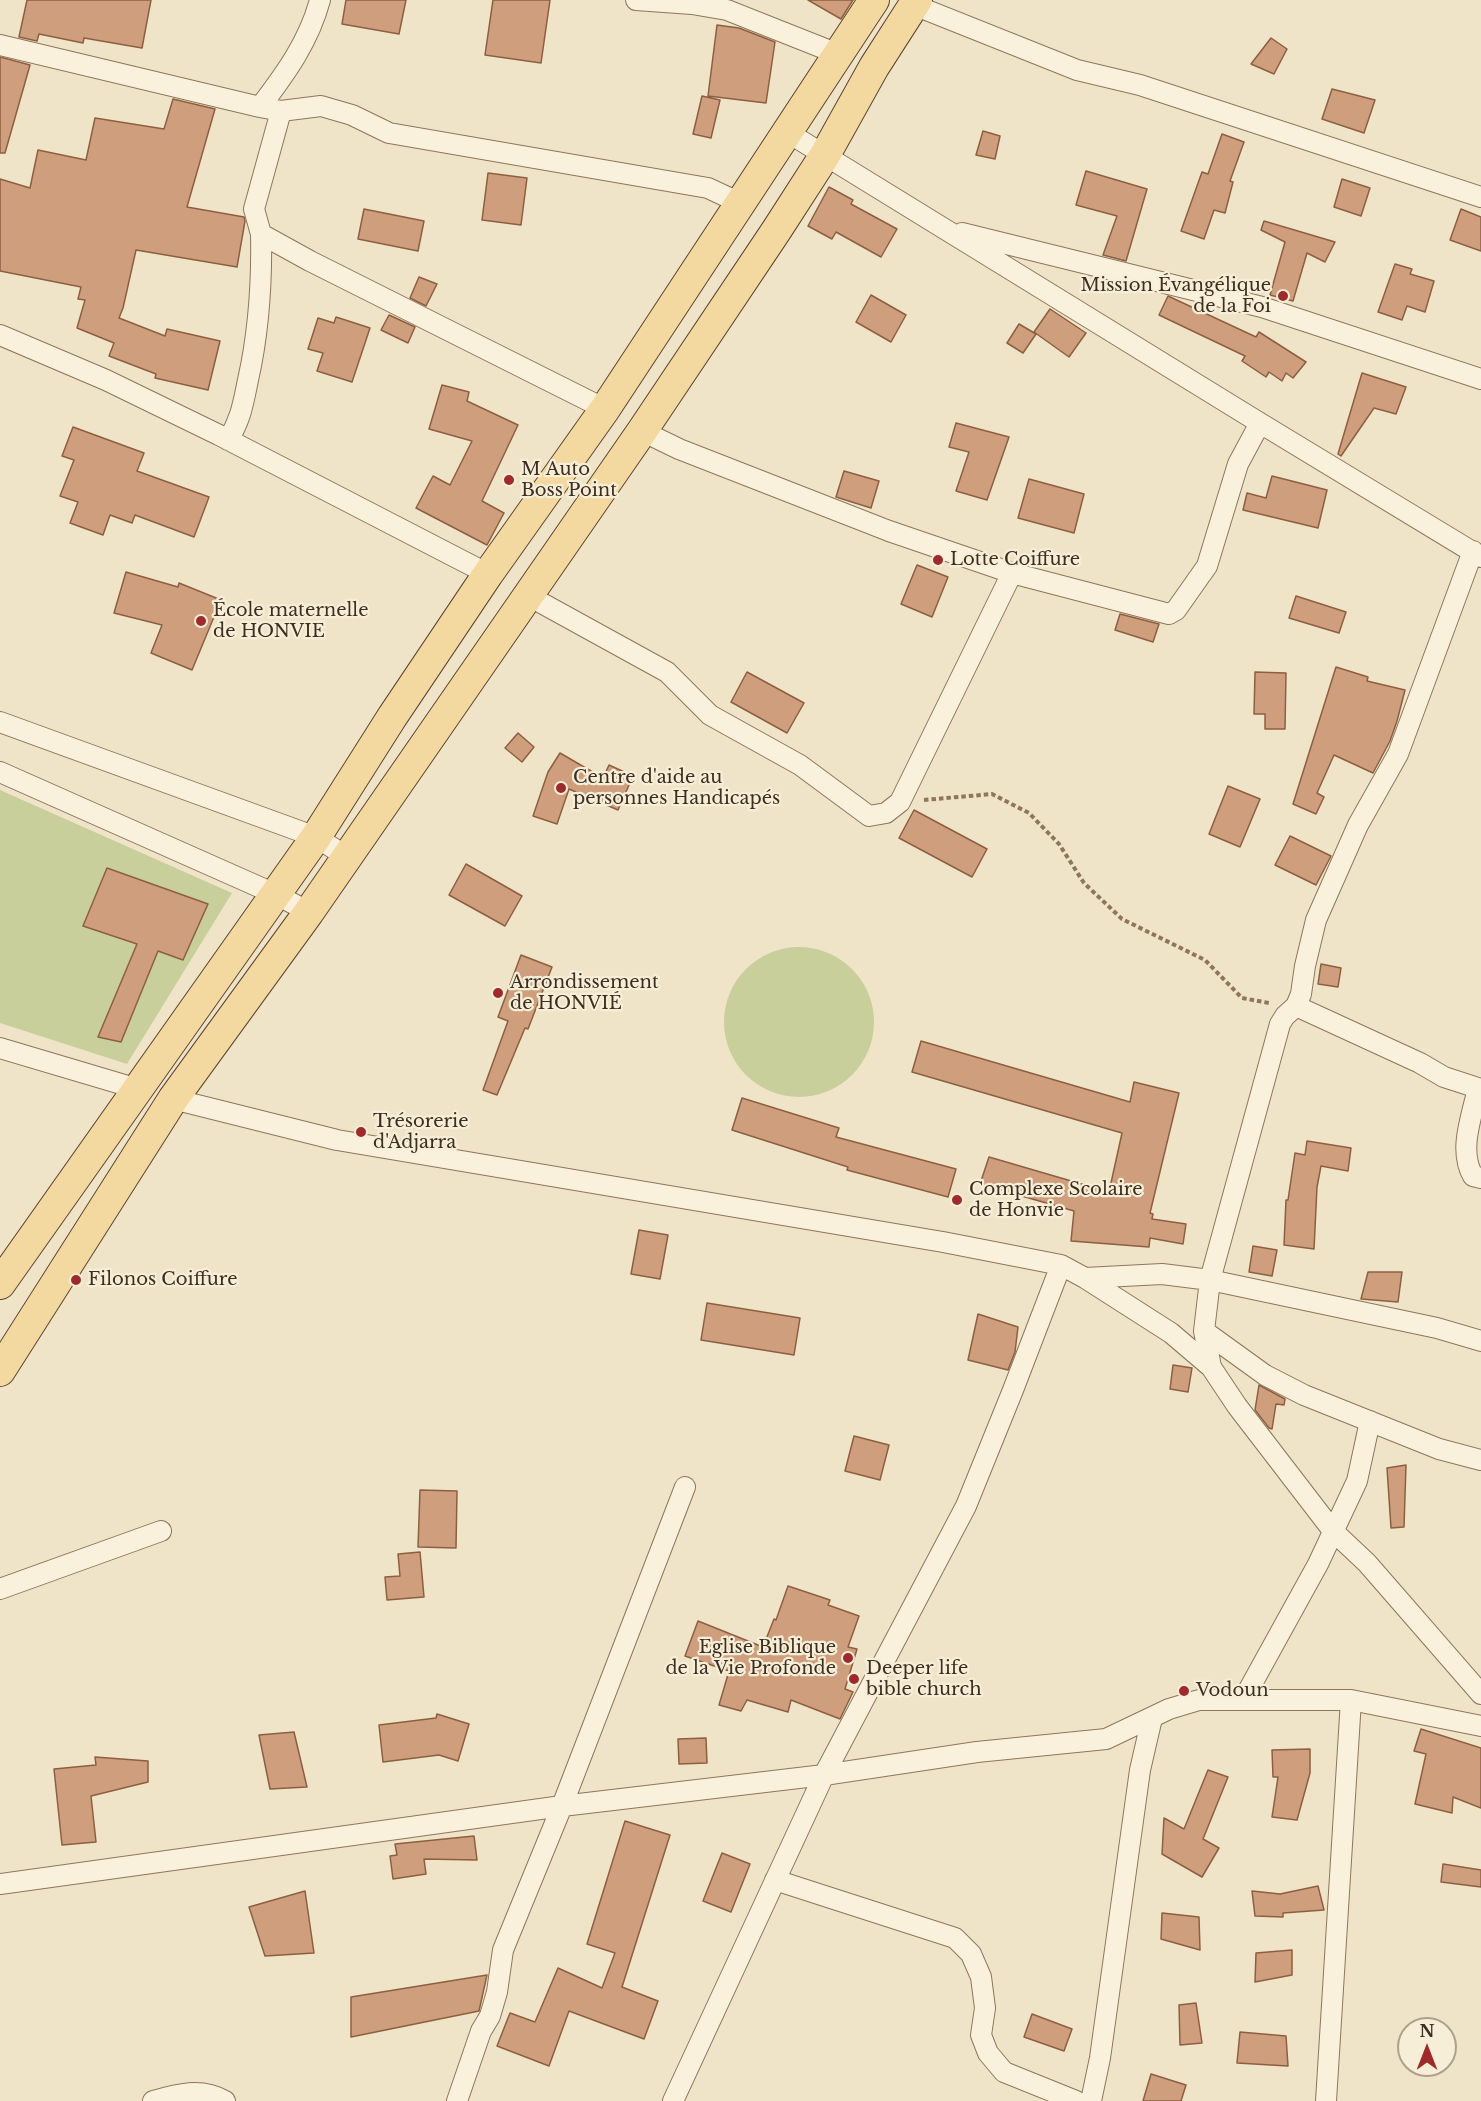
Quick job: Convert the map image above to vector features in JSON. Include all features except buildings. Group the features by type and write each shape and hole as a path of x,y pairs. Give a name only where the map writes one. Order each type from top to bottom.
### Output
{"main road":[{"path":"0,1284 316,837 392,717 488,574 605,409 874,0"},
{"path":"0,1371 173,1099 309,912 642,431 776,231 825,155 874,67 915,3"}],"street":[{"path":"261,107 293,63 313,25 320,0"},
{"path":"636,0 692,4 726,10 838,54"},
{"path":"915,3 1077,70 1140,85 1481,197"},
{"path":"0,45 261,107 281,111 321,106 352,115 389,132 708,188 740,203"},
{"path":"228,440 239,422 252,363 261,307 261,234 254,209 281,111"},
{"path":"787,132 1477,554 1398,754 1358,825 1316,920 1301,994 1296,1006 1280,1024 1210,1280 1204,1330 1211,1367"},
{"path":"944,229 1262,308 1481,379"},
{"path":"261,234 310,261 605,409"},
{"path":"0,335 106,380 488,574"},
{"path":"642,431 679,449 889,531 1012,573 1161,614 1169,614 1176,610 1207,566 1238,464 1260,423"},
{"path":"527,596 667,672 710,715 800,765 869,816 886,813 900,802 1012,573"},
{"path":"1,726 316,837 347,857"},
{"path":"0,772 275,894 309,912"},
{"path":"1296,1006 1420,1063 1444,1077 1479,1087 1465,1148 1468,1167 1473,1176 1481,1178"},
{"path":"0,1048 138,1089"},
{"path":"173,1099 337,1140 943,1242 1061,1265 1171,1333 1211,1367 1237,1406 1333,1531 1367,1563 1481,1694"},
{"path":"673,2101 824,1775 966,1506 1061,1265"},
{"path":"1085,1278 1162,1274 1210,1280 1437,1328 1481,1341"},
{"path":"1204,1330 1265,1375 1304,1395 1439,1449 1481,1460"},
{"path":"1243,1700 1318,1563 1357,1481 1370,1421"},
{"path":"458,2101 481,2031 497,1992 503,1950 562,1806 685,1487"},
{"path":"0,1589 161,1531"},
{"path":"0,1884 562,1806 824,1775 977,1752 1106,1739 1169,1709 1199,1700 1351,1700 1481,1726"},
{"path":"1326,2101 1351,1700"},
{"path":"1091,2101 1100,2058 1140,1770 1152,1718"},
{"path":"775,1880 955,1938 971,1954 981,1977 985,2008 981,2035 988,2053 1004,2072 1076,2101"},
{"path":"153,2101 189,2092 215,2095 225,2101"}],"path":[{"path":"900,802 992,794 1029,813 1059,844 1084,883 1122,919 1205,960 1242,998 1296,1006"}],"green space":[{"path":"0,790 232,893 127,1064 0,1023"},
{"path":"799,947 814,948 828,953 841,959 852,969 862,980 868,993 873,1007 873,1037 868,1051 862,1064 852,1075 841,1085 828,1091 814,1096 799,1097 784,1096 770,1091 757,1085 746,1075 736,1064 730,1051 725,1037 724,1022 725,1007 730,993 736,980 746,969 757,959 770,953 784,948"}],"place":[{"name":"Mission Évangélique de la Foi","path":"1283,296"},
{"name":"M Auto Boss Point","path":"509,480"},
{"name":"Lotte Coiffure","path":"938,560"},
{"name":"École maternelle de HONVIE","path":"201,621"},
{"name":"Centre d'aide au personnes Handicapés","path":"561,788"},
{"name":"Arrondissement de HONVIÉ","path":"498,993"},
{"name":"Trésorerie d'Adjarra","path":"361,1132"},
{"name":"Complexe Scolaire de Honvie","path":"957,1200"},
{"name":"Filonos Coiffure","path":"76,1280"},
{"name":"Eglise Biblique de la Vie Profonde","path":"848,1658"},
{"name":"Deeper life bible church","path":"854,1679"},
{"name":"Vodoun","path":"1184,1691"}]}
